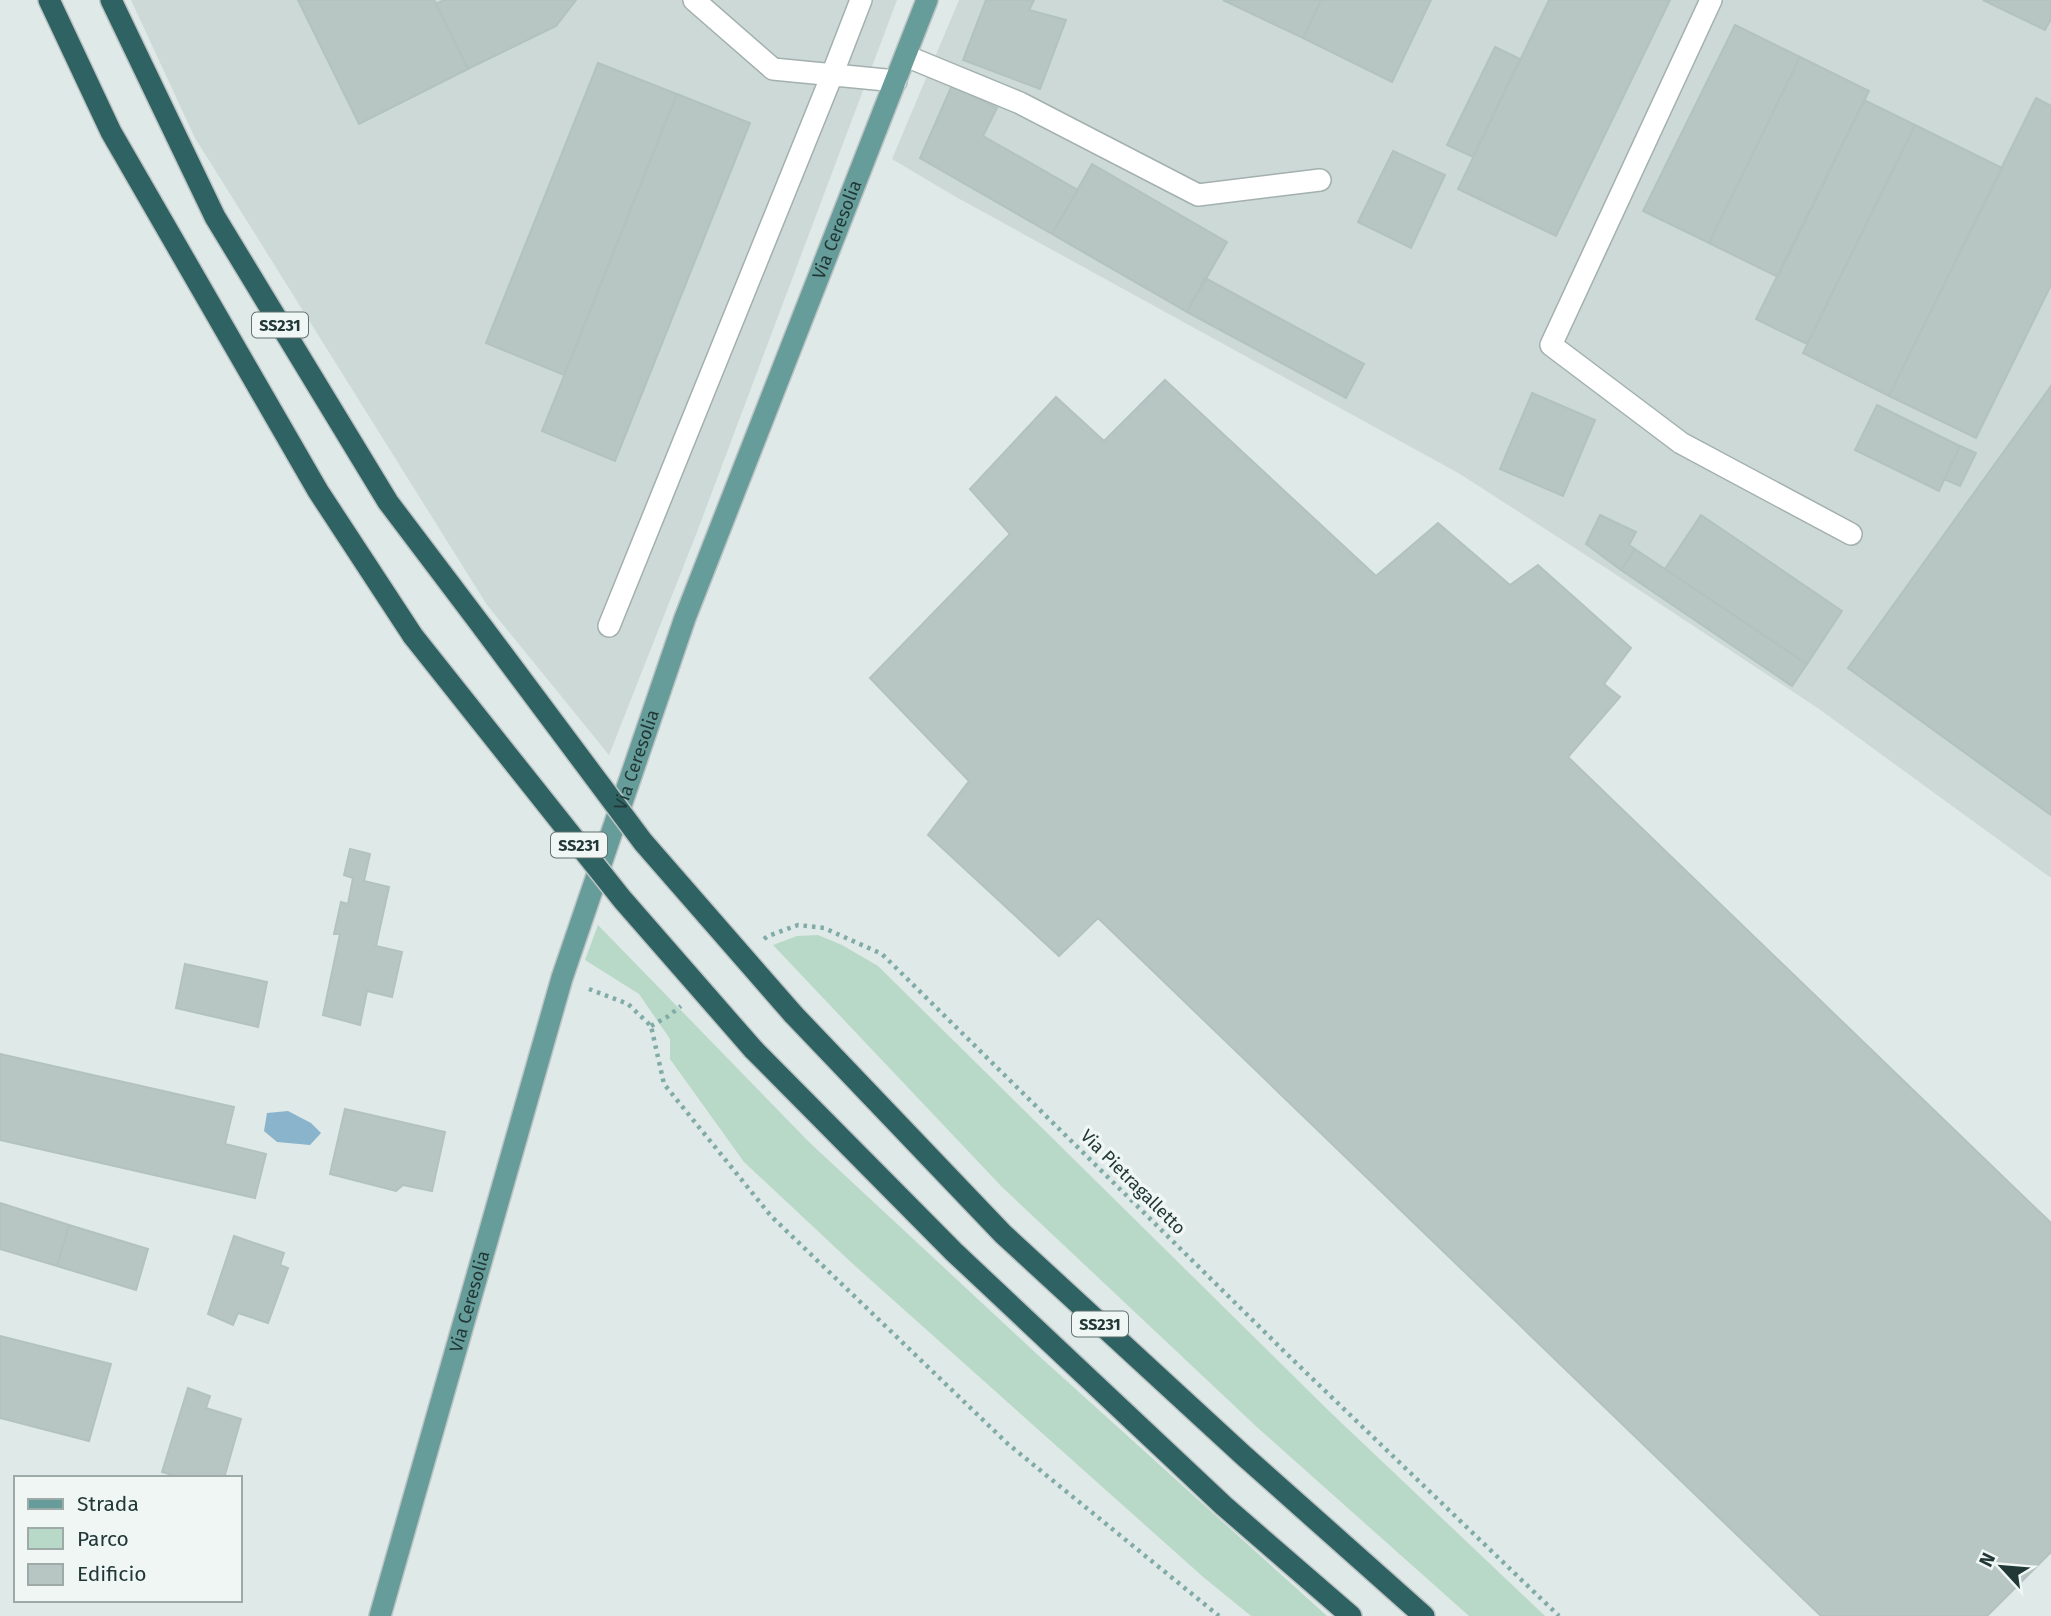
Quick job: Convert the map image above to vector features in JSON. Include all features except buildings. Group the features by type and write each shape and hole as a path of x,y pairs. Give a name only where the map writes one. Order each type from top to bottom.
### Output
{"highway":[{"name":"SS231","path":"49,0 111,132 318,491 412,636 622,899 753,1049 954,1252 1224,1506 1351,1616"},
{"name":"SS231","path":"111,0 215,217 388,502 643,842 793,1014 1003,1234 1243,1455 1424,1616"}],"main road":[{"name":"Via Ceresolia","path":"380,1616 562,978 685,618 927,0"}],"street":[{"path":"694,0 773,69 896,81"},
{"path":"609,626 861,0"},
{"path":"1711,0 1551,345 1681,443 1851,534"},
{"path":"906,56 1020,103 1199,195 1320,180"}],"path":[{"name":"Via Pietragalletto","path":"758,944 768,936 798,925 824,928 882,954 1292,1359 1559,1616"},
{"path":"562,978 628,1004 651,1026 664,1083 771,1216 1008,1444 1219,1616"},
{"path":"651,1026 687,1001"}],"shaded area":[{"path":"131,0 897,0 697,532 609,755 487,605 195,138"},
{"path":"959,0 2051,0 2051,878 1819,709 1460,474 956,197 892,159"}],"green space":[{"path":"598,925 809,1142 1039,1356 1327,1616 1251,1616 1202,1576 854,1265 744,1162 670,1059 670,1039 639,994 585,960"},
{"path":"818,935 842,945 878,966 1329,1411 1545,1616 1469,1616 1259,1429 1002,1187 773,945 797,936"}],"water":[{"path":"288,1111 311,1123 321,1133 310,1145 277,1142 264,1131 267,1113"}]}
